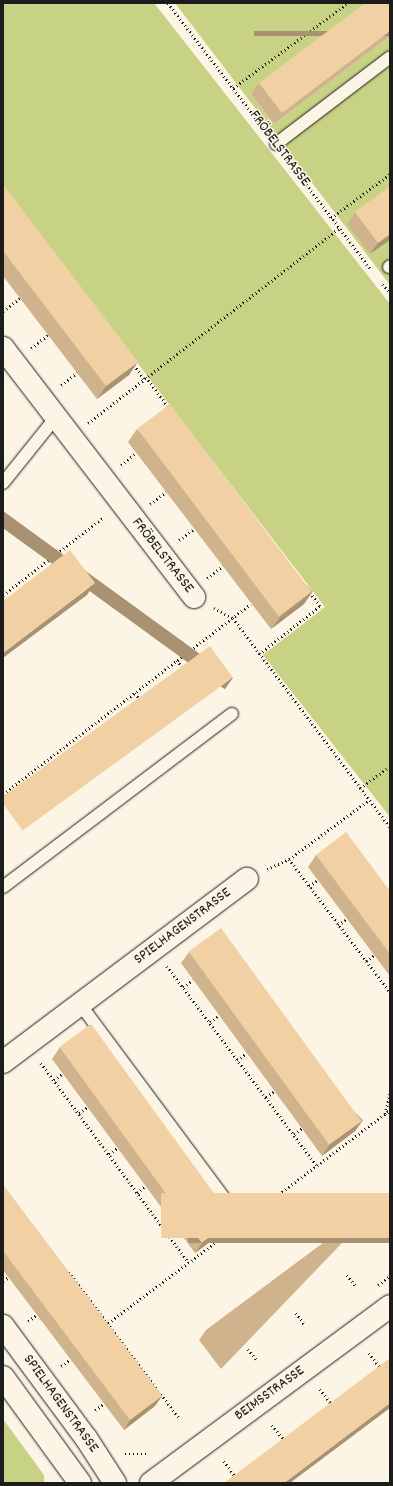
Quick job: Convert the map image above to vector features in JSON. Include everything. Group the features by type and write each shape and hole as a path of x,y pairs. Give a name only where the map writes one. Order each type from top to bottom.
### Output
{"street":[{"name":"FRÖBELSTRASSE","path":"3,348 194,597"},
{"name":"SPIELHAGENSTRASSE","path":"3,1062 247,879"},
{"name":"BEIMSSTRASSE","path":"153,1482 390,1306"},
{"name":"SPIELHAGENSTRASSE","path":"3,1326 86,1438 115,1483"},
{"name":"SPIELHAGENSTRASSE","path":"3,1376 80,1483"}],"lane":[{"path":"276,144 390,57"},
{"path":"3,483 56,416"},
{"path":"3,887 232,714"},
{"path":"80,1004 233,1210"}],"path":[{"name":"FRÖBELSTRASSE","path":"168,3 371,270"},
{"path":"233,88 348,3"},
{"path":"332,218 390,174"},
{"path":"70,436 339,228"},
{"path":"381,281 390,293"},
{"path":"3,311 20,298"},
{"path":"130,361 170,409"},
{"path":"3,595 122,504"},
{"path":"40,566 43,570"},
{"path":"259,654 320,606 305,587"},
{"path":"6,592 9,596"},
{"name":"FRÖBELSTRASSE","path":"194,597 233,618 368,800 390,827"},
{"path":"3,794 251,604"},
{"path":"178,660 185,670"},
{"path":"135,693 143,702"},
{"path":"91,727 94,731"},
{"path":"54,755 57,760"},
{"path":"360,788 390,766"},
{"path":"8,790 12,795"},
{"name":"SPIELHAGENSTRASSE","path":"247,879 288,859 368,800"},
{"path":"288,859 390,992"},
{"path":"309,886 318,880"},
{"path":"338,925 347,919"},
{"path":"154,949 317,1166"},
{"path":"366,961 374,955"},
{"path":"183,987 193,980"},
{"path":"210,1022 219,1015"},
{"path":"26,1044 188,1262"},
{"path":"238,1060 247,1053"},
{"path":"54,1080 63,1073"},
{"path":"266,1097 275,1091"},
{"path":"385,1114 390,1093"},
{"path":"78,1113 87,1107"},
{"path":"294,1134 302,1128"},
{"path":"109,1154 117,1148"},
{"path":"137,1193 145,1186"},
{"path":"165,1230 173,1224"},
{"path":"70,1272 179,1418"},
{"path":"347,1275 355,1285"},
{"path":"3,1282 9,1277"},
{"path":"296,1313 304,1324"},
{"path":"248,1349 256,1359"},
{"path":"369,1353 381,1370"},
{"path":"320,1389 333,1406"},
{"path":"272,1425 285,1442"},
{"path":"224,1460 237,1478"}],"green space":[{"path":"3,3 154,3 390,304 390,817 263,655 325,607 3,188"},
{"path":"175,3 373,3 251,94 274,124 390,36 390,192 370,254 390,240 390,285"},
{"path":"3,1419 44,1475 44,1483 3,1483"}],"building":[{"path":"365,3 390,3 390,31 282,113 259,83"},
{"path":"3,184 138,362 106,386 3,251"},
{"path":"390,186 390,234 378,243 355,212"},
{"path":"170,404 311,592 279,616 137,429"},
{"path":"70,550 95,583 3,653 3,601"},
{"path":"210,646 233,678 23,830 3,803 3,796"},
{"path":"346,832 390,891 390,954 316,855"},
{"path":"221,928 361,1121 329,1145 189,952"},
{"path":"91,1024 233,1220 202,1243 59,1047"},
{"path":"3,1185 162,1396 130,1420 3,1251"},
{"path":"161,1193 390,1193 390,1238 161,1238"},
{"path":"390,1358 390,1403 284,1483 224,1483"}]}
